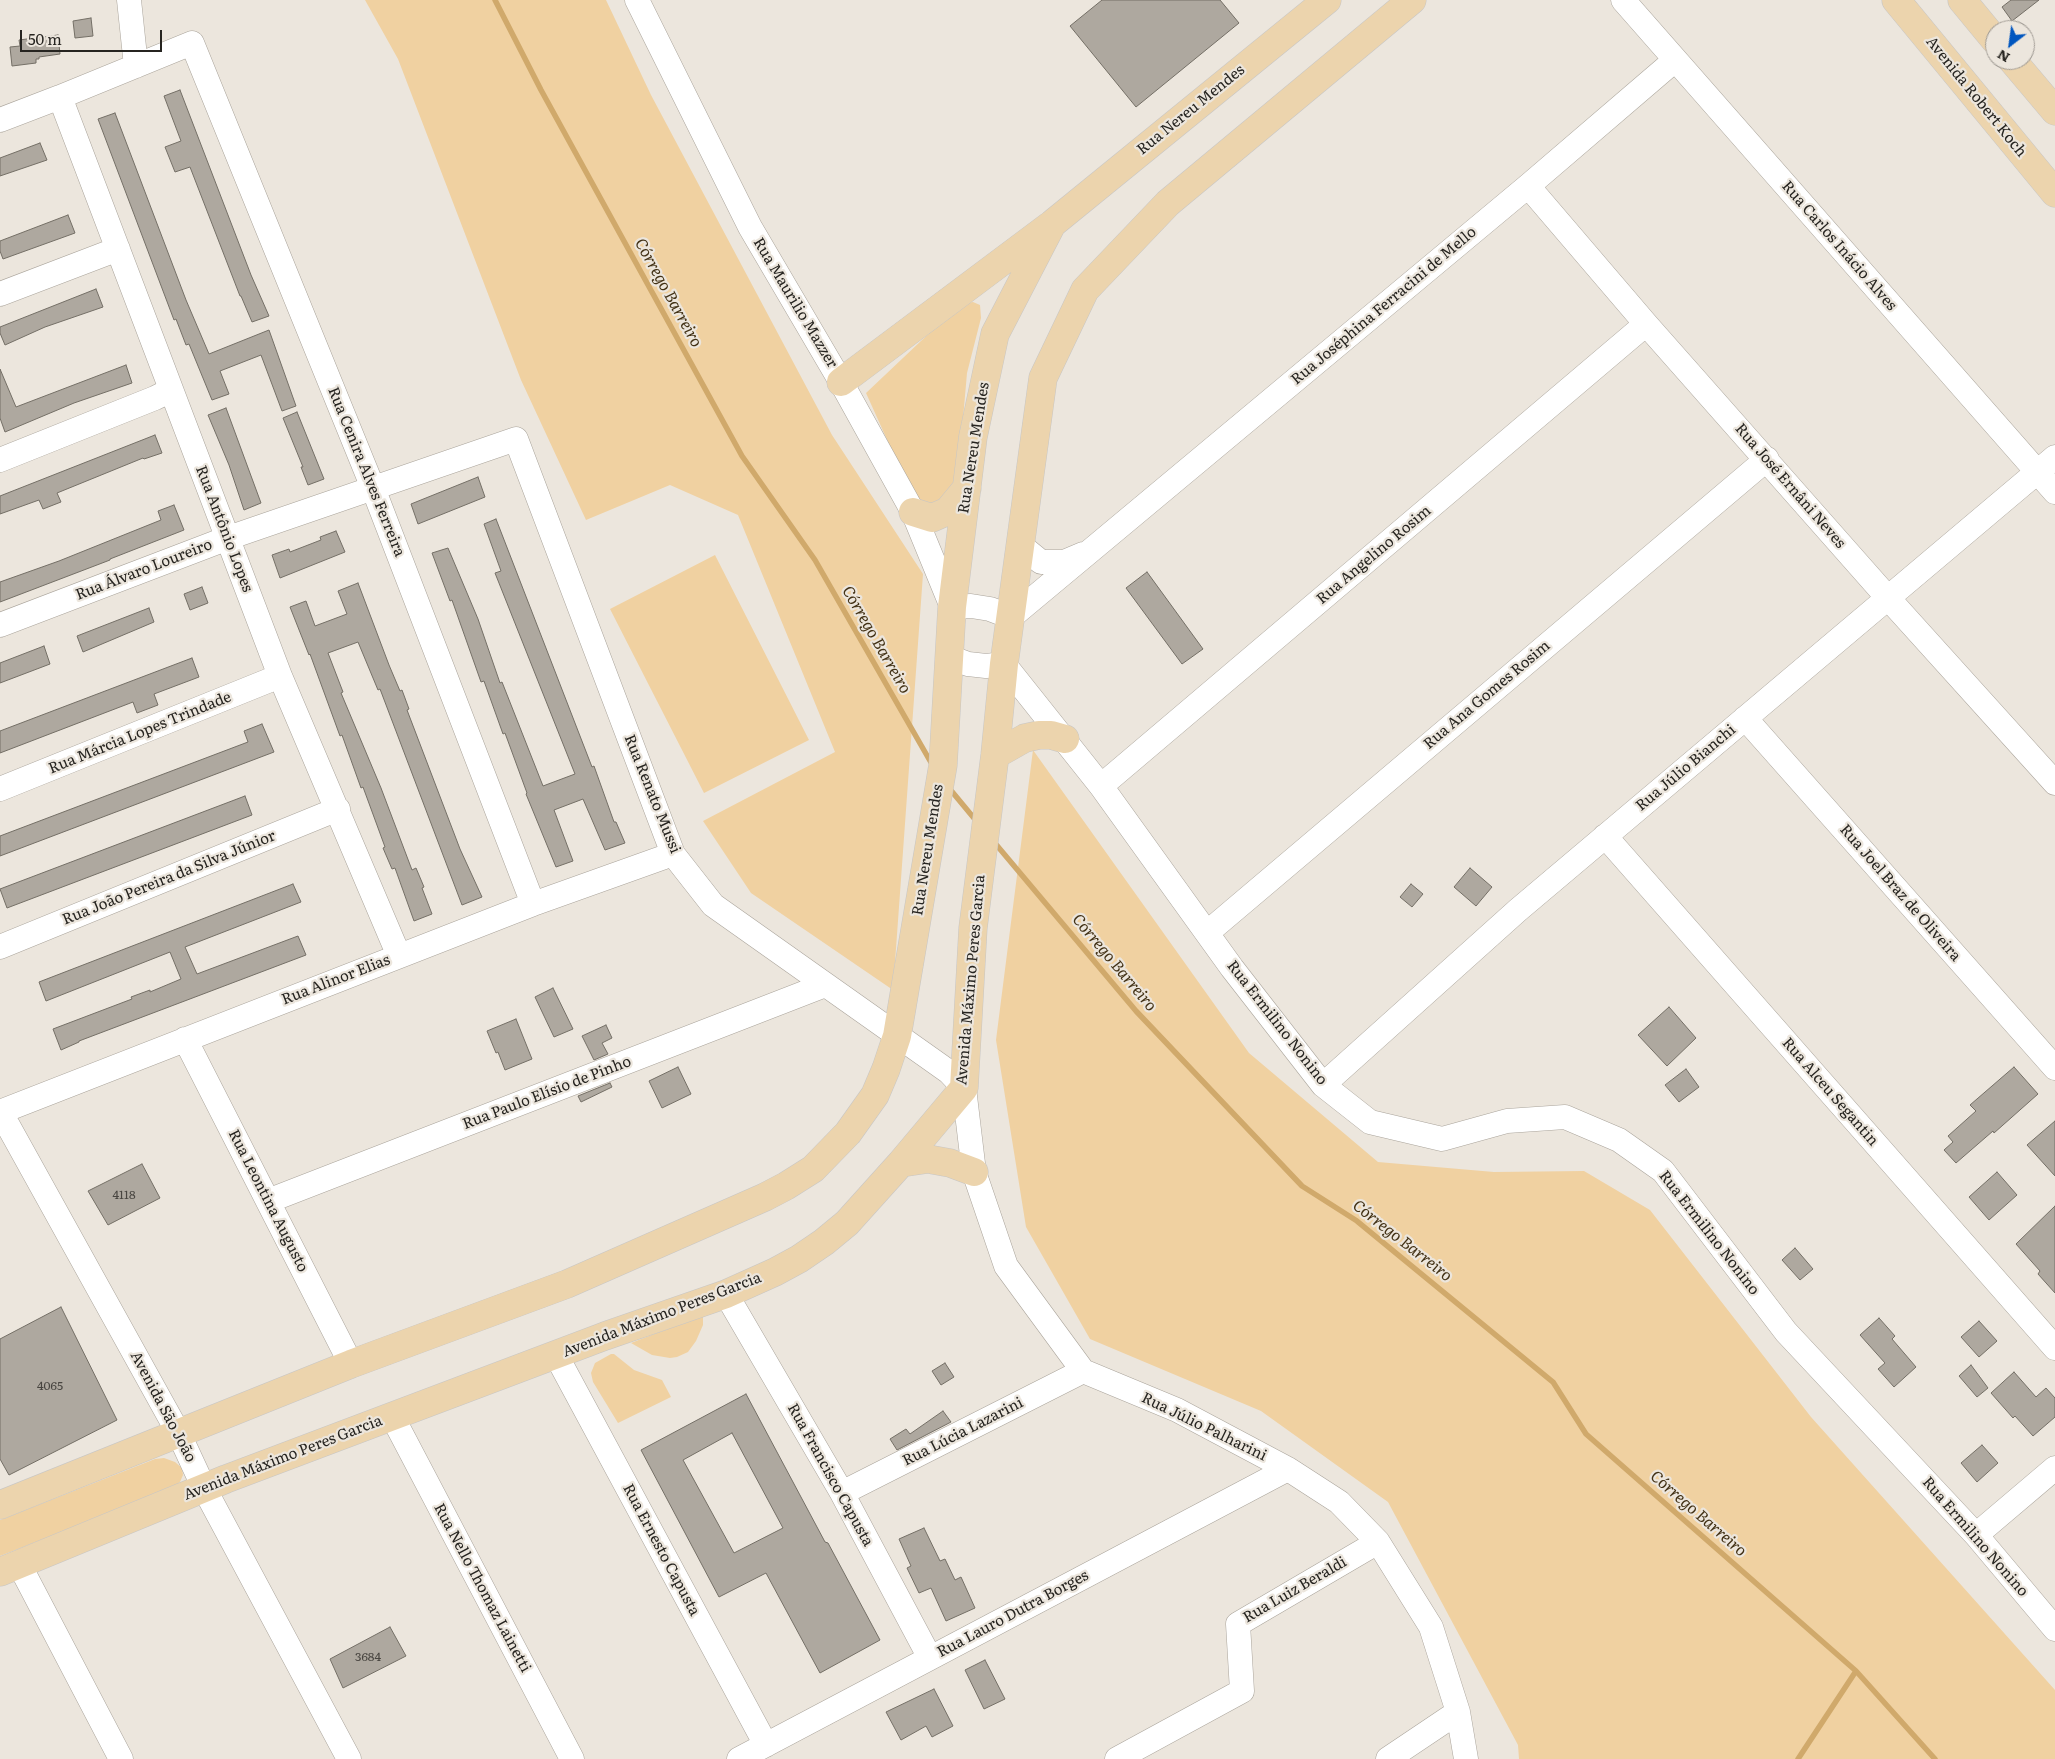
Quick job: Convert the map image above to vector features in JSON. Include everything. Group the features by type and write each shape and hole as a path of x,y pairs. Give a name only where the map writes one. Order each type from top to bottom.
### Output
{"main road":[{"name":"Rua Nereu Mendes","path":"897,1036 942,765 952,607 973,437 995,334 1052,224 1327,0"},
{"path":"1011,617 1019,544 1043,378 1085,290 1168,203 1412,0"},
{"name":"Avenida Robert Koch","path":"1896,0 2055,194"},
{"path":"1962,0 1985,28"},
{"path":"2020,70 2055,111"},
{"path":"841,382 1052,224"},
{"path":"913,512 932,518 948,511 967,488"},
{"name":"Avenida Máximo Peres Garcia","path":"10,1568 204,1488 392,1416 605,1336 726,1294 775,1272 824,1242 847,1223 901,1163 964,1088 973,928 1011,617"},
{"path":"995,755 1025,738 1050,735 1065,739"},
{"path":"0,1505 351,1364 567,1284 765,1197 813,1169 830,1153 860,1117 875,1095 897,1036"},
{"path":"901,1163 928,1159 950,1162 974,1172"}],"street":[{"path":"0,120 136,66 130,0"},
{"name":"Rua Maurilio Mazzer","path":"637,0 750,227 841,382 913,512 952,607"},
{"name":"Rua Carlos Inácio Alves","path":"1624,0 1675,60 2046,464 2055,492"},
{"name":"Rua Cenira Alves Ferreira","path":"136,66 192,43 373,488 533,904"},
{"name":"Rua Joséphina Ferracini de Mello","path":"1011,617 1528,186 1675,60"},
{"name":"Rua Antônio Lopes","path":"60,97 280,676 400,956"},
{"name":"Rua José Ernâni Neves","path":"1528,186 1646,324 1888,598 2055,782"},
{"path":"0,294 118,249"},
{"name":"Rua Angelino Rosim","path":"1101,786 1646,324"},
{"path":"0,460 171,390"},
{"name":"Rua Álvaro Loureiro","path":"0,625 228,538 516,439"},
{"name":"Rua Renato Mussi","path":"516,439 674,854 713,905 948,1072 964,1088"},
{"name":"Rua Ana Gomes Rosim","path":"1208,932 1767,459"},
{"name":"Rua Júlio Bianchi","path":"1323,1085 1518,910 2046,464"},
{"name":"Rua Joséphina Ferracini de Mello","path":"1019,544 1041,562 1064,562 1092,551"},
{"path":"952,607 971,606 990,609 1011,617"},
{"path":"949,657 968,664 986,666 1004,664"},
{"name":"Rua Ermilino Nonino","path":"1004,664 1101,786 1208,932 1232,968 1323,1085 1370,1122 1442,1139 1506,1121 1565,1118 1619,1140 1663,1171 1786,1332 1976,1535 2055,1629"},
{"name":"Rua Márcia Lopes Trindade","path":"0,789 280,676"},
{"name":"Rua Joel Braz de Oliveira","path":"1746,718 2055,1068"},
{"name":"Rua João Pereira da Silva Júnior","path":"0,947 338,809"},
{"name":"Rua Alceu Segantin","path":"1605,836 2055,1348"},
{"name":"Rua Alinor Elias","path":"0,1111 533,904 674,854"},
{"name":"Rua Paulo Elísio de Pinho","path":"268,1201 825,984"},
{"name":"Rua Leontina Augusto","path":"185,1039 351,1364"},
{"path":"964,1088 974,1172 1006,1266 1083,1371"},
{"name":"Avenida São João","path":"0,1111 179,1434 204,1488 349,1759"},
{"name":"Rua Francisco Capusta","path":"726,1294 842,1492 930,1658"},
{"name":"Rua Ernesto Capusta","path":"556,1355 766,1745"},
{"name":"Rua Júlio Palharini","path":"1083,1371 1177,1410 1288,1469 1339,1502 1378,1542 1431,1627 1458,1712 1466,1759"},
{"name":"Rua Lúcia Lazarini","path":"842,1492 1083,1371"},
{"name":"Rua Nello Thomaz Lainetti","path":"392,1416 572,1759"},
{"path":"1976,1535 2055,1468"},
{"name":"Rua Lauro Dutra Borges","path":"739,1759 1288,1469"},
{"name":"Rua Luiz Beraldi","path":"1117,1759 1242,1691 1238,1624 1378,1542"},
{"path":"10,1568 121,1759"},
{"path":"1388,1759 1458,1712"}],"shaded area":[{"path":"365,0 606,0 651,95 832,435 923,574 893,990 751,893 703,821 835,752 738,515 670,485 586,520 521,380 398,59"},
{"path":"973,302 980,305 981,318 967,373 958,476 953,496 924,509 889,444 866,393 960,304"},
{"path":"715,555 809,740 704,793 610,609"},
{"path":"1033,750 1249,1053 1378,1162 1494,1172 1584,1171 1650,1210 1811,1417 2055,1690 2055,1759 1519,1759 1518,1745 1388,1502 1261,1411 1090,1339 1026,1227 996,1040"},
{"path":"703,1315 703,1325 696,1341 688,1352 677,1357 670,1358 652,1355 631,1343"},
{"path":"614,1354 634,1370 662,1380 671,1397 618,1423 593,1382 591,1373 595,1363"},
{"path":"164,1458 175,1462 182,1468 183,1475 180,1482 170,1490 0,1556 0,1520 155,1459"}],"building":[{"path":"1102,0 1220,0 1239,23 1136,107 1070,26"},
{"path":"2011,0 2039,0 2013,20 2011,20 2002,7"},
{"path":"91,18 93,36 75,38 73,21"},
{"path":"58,35 60,54 39,57 39,59 36,59 36,63 12,66 10,47 20,46 19,40"},
{"path":"180,90 251,275 269,316 252,322 190,167 175,172 165,147 181,141 164,96"},
{"path":"115,113 186,300 209,354 269,330 296,406 282,411 261,355 220,371 229,394 212,400 189,344 186,345 176,319 174,320 98,119"},
{"path":"40,143 47,160 0,176 0,158"},
{"path":"68,215 75,233 3,259 0,251 0,241"},
{"path":"96,289 103,307 45,327 5,345 0,333 0,327"},
{"path":"126,365 132,383 74,403 5,432 0,418 0,369 16,407"},
{"path":"226,408 261,503 244,510 229,465 208,415"},
{"path":"297,412 324,479 308,485 301,467 303,467 283,418"},
{"path":"155,435 162,453 143,458 57,493 61,502 43,509 39,500 0,514 0,496"},
{"path":"478,477 485,497 418,524 411,504"},
{"path":"174,505 184,530 0,602 0,582 59,561 161,520 158,511"},
{"path":"496,519 592,767 594,766 614,822 616,822 625,843 605,850 583,799 554,810 573,861 556,867 526,794 505,733 503,734 484,681 481,682 452,600 450,601 432,553 448,548 478,619 500,683 502,682 543,786 575,774 495,573 501,571 484,524"},
{"path":"336,531 345,552 280,578 272,555 289,549 290,552 321,540 320,537"},
{"path":"1147,572 1203,649 1182,664 1126,588"},
{"path":"358,583 389,665 400,691 402,690 409,709 407,710 460,849 482,897 462,905 380,689 378,690 358,642 328,653 343,692 341,693 381,788 412,870 416,868 424,887 422,888 432,914 414,921 395,868 392,869 383,848 385,847 363,787 361,788 342,735 340,736 310,654 290,607 306,601 315,626 347,614 338,591"},
{"path":"202,587 208,603 190,610 184,594"},
{"path":"149,608 154,622 83,652 77,636"},
{"path":"44,646 50,664 0,683 0,663"},
{"path":"192,658 199,677 154,694 158,705 137,713 133,702 0,753 0,731"},
{"path":"262,724 274,752 0,856 0,836 248,742 244,731"},
{"path":"245,796 252,815 7,908 0,889"},
{"path":"1470,868 1492,887 1476,906 1454,887"},
{"path":"293,884 301,902 185,947 197,974 298,936 306,955 79,1041 61,1050 53,1029 181,979 170,952 46,1001 39,982"},
{"path":"1411,884 1423,894 1412,907 1400,897"},
{"path":"553,988 573,1029 554,1037 535,997"},
{"path":"1669,1007 1696,1038 1667,1066 1638,1035"},
{"path":"516,1019 532,1059 505,1070 487,1031"},
{"path":"606,1025 612,1038 602,1043 608,1054 594,1060 582,1036"},
{"path":"678,1067 691,1094 662,1108 649,1081"},
{"path":"2014,1067 2038,1094 1994,1133 1993,1131 1956,1163 1944,1150 1953,1142 1948,1136 1976,1111 1970,1105"},
{"path":"1686,1069 1699,1087 1679,1102 1665,1085"},
{"path":"610,1083 612,1087 581,1102 578,1096"},
{"path":"2055,1121 2055,1176 2027,1145"},
{"path":"142,1164 160,1198 108,1225 88,1191"},
{"path":"1997,1172 2017,1195 1989,1220 1969,1197"},
{"path":"2055,1206 2055,1293 2038,1274 2040,1271 2016,1244"},
{"path":"1795,1248 1813,1269 1800,1280 1782,1260"},
{"path":"61,1307 117,1420 9,1475 0,1459 0,1339"},
{"path":"1879,1318 1895,1336 1892,1339 1916,1367 1894,1387 1878,1369 1885,1363 1860,1335"},
{"path":"1979,1321 1997,1341 1979,1357 1961,1337"},
{"path":"945,1363 954,1377 941,1385 932,1371"},
{"path":"1971,1365 1988,1388 1977,1397 1959,1376"},
{"path":"2014,1372 2036,1397 2046,1388 2055,1398 2055,1417 2033,1436 2015,1416 2013,1418 1991,1393"},
{"path":"746,1394 880,1640 820,1673 766,1573 719,1597 641,1450","holes":["732,1433 783,1528 734,1553 683,1460"]},
{"path":"943,1411 951,1422 897,1450 890,1439 906,1429 910,1434"},
{"path":"1982,1445 1998,1463 1977,1482 1961,1463"},
{"path":"924,1528 940,1561 945,1559 955,1580 961,1577 975,1608 946,1621 931,1588 919,1593 907,1568 911,1566 899,1539"},
{"path":"390,1627 406,1656 343,1688 330,1659"},
{"path":"985,1660 1005,1699 984,1709 965,1670"},
{"path":"934,1689 953,1726 932,1737 926,1726 901,1740 886,1712"}],"waterway":[{"name":"Córrego Barreiro","path":"495,0 541,90 742,456 815,560 933,766"},
{"name":"Córrego Barreiro","path":"949,788 978,823"},
{"name":"Córrego Barreiro","path":"994,842 1136,1011 1302,1186 1357,1221 1553,1382 1586,1434 1856,1671 1935,1759"},
{"path":"1798,1759 1856,1671"}]}
